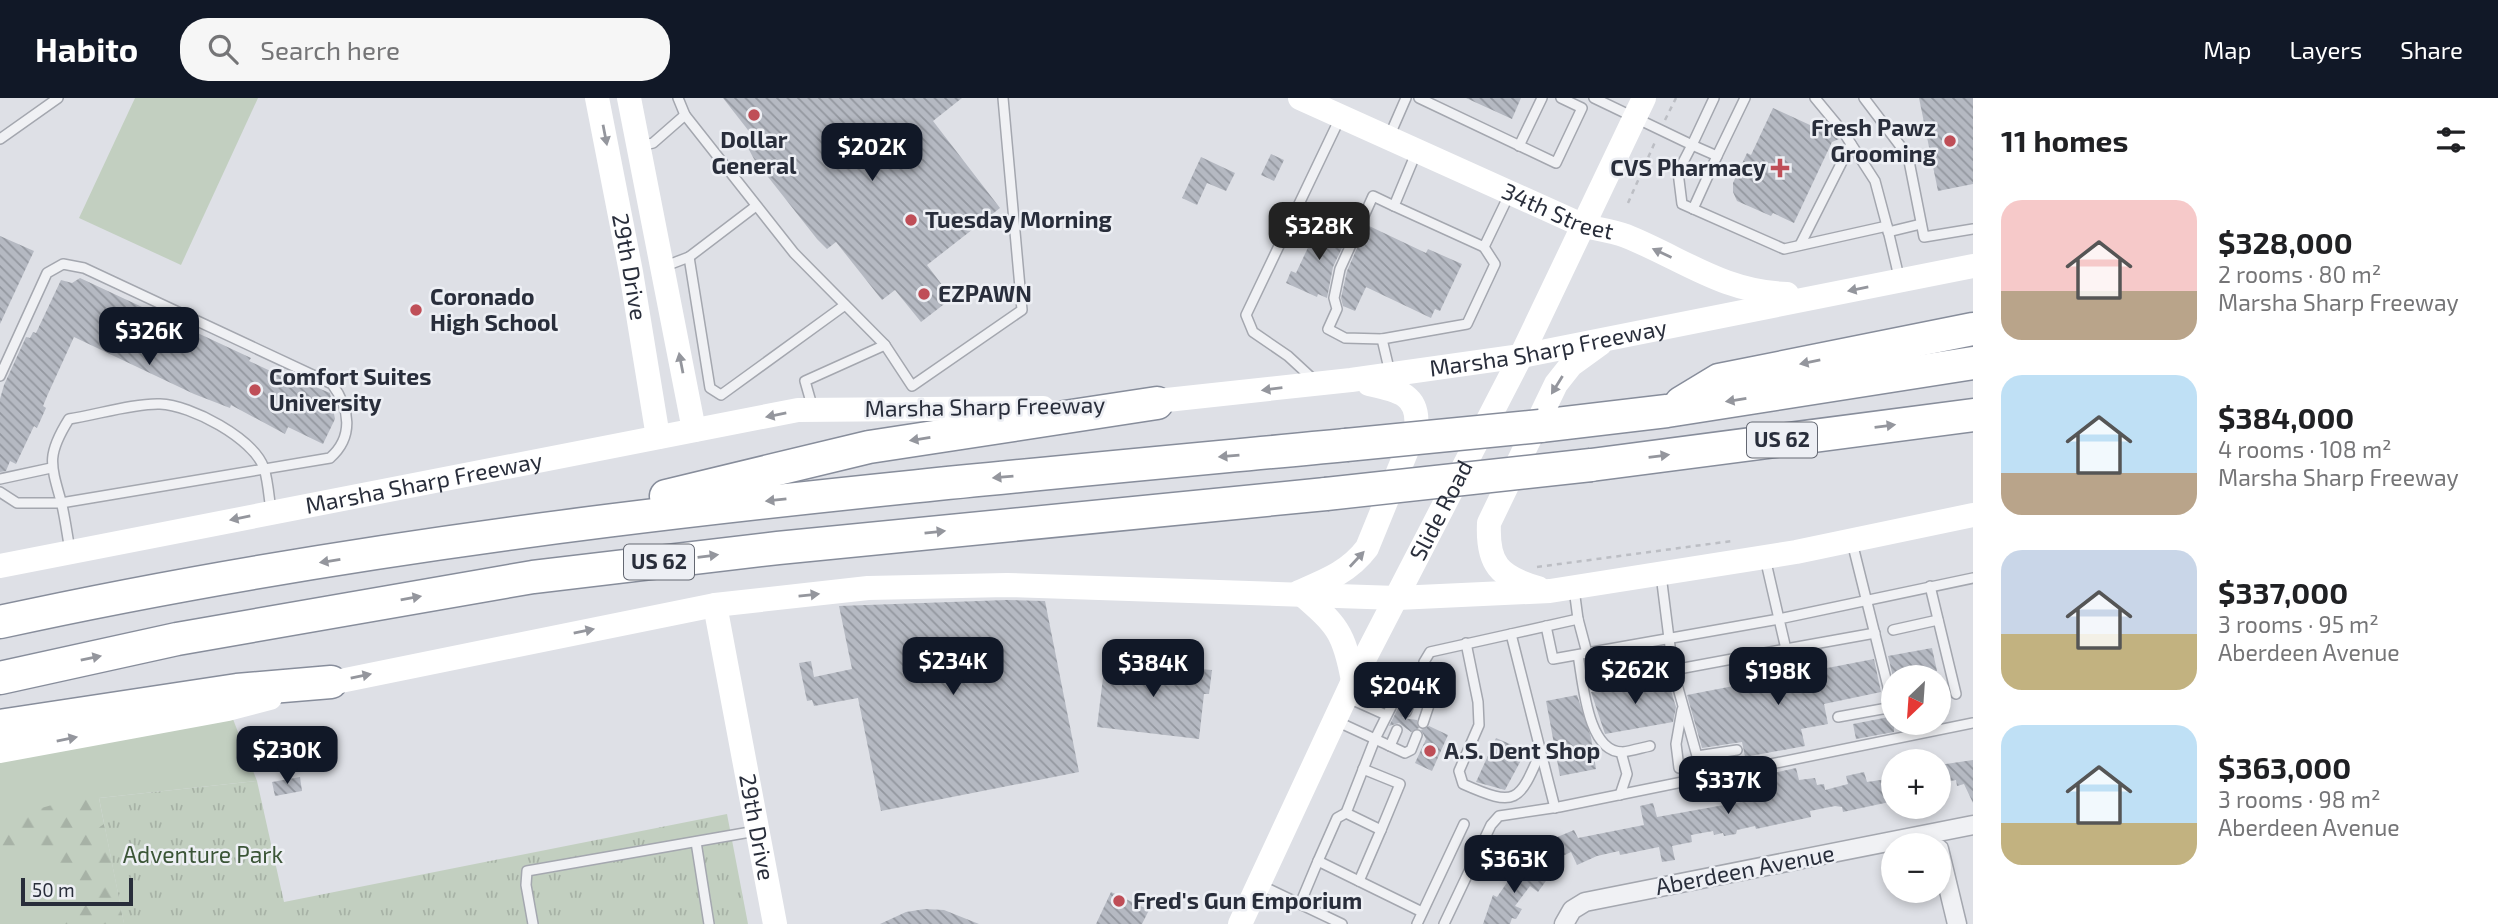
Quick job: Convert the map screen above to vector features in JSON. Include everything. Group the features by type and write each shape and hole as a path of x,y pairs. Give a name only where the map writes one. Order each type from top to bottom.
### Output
{"highway":[{"path":"1667,411 1719,380 1973,329"},
{"name":"US 62","path":"0,622 150,589 518,531 794,498 1667,411 1973,363"},
{"path":"518,531 869,447 1157,402"},
{"name":"US 62","path":"0,678 177,639 533,577 778,548 1591,465 1973,415"},
{"path":"0,726 237,690 331,682"}],"main road":[{"name":"29th Drive","path":"597,98 631,272 658,437"},
{"name":"29th Drive","path":"629,98 694,430"},
{"name":"34th Street","path":"1300,98 1584,226 1624,235 1745,291 1824,296"},
{"name":"Slide Road","path":"1240,924 1350,689 1521,356 1639,108"},
{"name":"Marsha Sharp Freeway","path":"0,566 694,430 813,410 996,410 1157,402 1351,380 1521,356 1973,266"},
{"path":"631,272 663,267"},
{"path":"1562,589 1524,584 1501,571 1494,562 1488,542 1489,523 1556,384 1571,365 1606,339"},
{"path":"1299,592 1342,573 1356,563 1367,548 1416,428 1418,412 1399,391 1351,380"},
{"path":"0,751 228,709 331,682 715,605 868,588 993,586 1299,592 1396,598 1562,589 1765,557 1973,515"},
{"path":"1299,592 1334,622 1347,645 1350,689"},
{"name":"29th Drive","path":"715,605 775,924"}],"street":[{"name":"Aberdeen Avenue","path":"1951,835 1973,825"},
{"name":"Aberdeen Avenue","path":"1564,924 1572,910 1585,902 1881,852"},
{"path":"1951,899 1957,924"}],"lane":[{"path":"0,139 58,98"},
{"path":"678,98 685,115 794,253 886,345 912,386 1022,310 1003,98"},
{"path":"1388,139 1406,98"},
{"path":"1419,98 1556,163 1582,108 1561,98"},
{"path":"1519,146 1542,98"},
{"path":"1594,98 1639,108 1661,130 1717,156"},
{"path":"1714,98 1678,172 1682,204 1784,249 1921,224"},
{"path":"1693,209 1745,98"},
{"path":"1815,98 1851,144 1875,181 1899,280"},
{"path":"1864,98 1908,156 1924,237 1973,229"},
{"path":"638,146 653,143 685,115"},
{"path":"1318,384 1288,356 1253,332 1246,315 1340,117"},
{"path":"1801,246 1851,144"},
{"path":"1394,206 1417,151"},
{"path":"1484,247 1510,193"},
{"path":"1373,197 1394,206 1484,247 1495,264 1467,324 1382,339 1345,338 1328,330 1337,309 1334,298 1340,269 1373,197"},
{"path":"663,267 689,257 757,205"},
{"path":"689,257 710,388 721,395 845,305"},
{"path":"0,376 47,273 63,264 83,268 332,384 342,397 347,433 343,447 330,458 61,503 17,503 0,492"},
{"path":"1382,339 1390,375"},
{"path":"813,410 805,381 886,345"},
{"path":"70,552 51,468 56,439 69,419 161,404 186,410 224,428 250,446 264,467 272,512"},
{"path":"0,479 51,468"},
{"path":"1838,718 1893,707 1851,540"},
{"path":"1765,557 1786,649"},
{"path":"1660,574 1673,670 1682,710 1676,744 1679,768"},
{"path":"1546,626 1553,659 1779,619 1973,578"},
{"path":"1930,586 1956,694"},
{"path":"1562,589 1578,619 1596,738 1609,749 1621,752 1650,746"},
{"path":"1423,723 1431,699 1424,662 1430,652 1578,619"},
{"path":"1894,630 1938,620"},
{"path":"1673,670 1875,633"},
{"path":"1511,634 1555,808"},
{"path":"1466,643 1478,702 1479,725 1459,771 1464,784 1496,799 1511,798 1524,790 1541,751"},
{"path":"1350,689 1386,715"},
{"path":"1300,904 1337,817 1346,813 1375,739 1399,691 1431,699"},
{"path":"1406,712 1414,694"},
{"path":"1682,710 1687,716 1697,756 1737,750"},
{"path":"1335,721 1405,753 1411,750 1417,735"},
{"path":"1444,924 1491,825 1499,816 1555,808 1973,723"},
{"path":"1390,746 1397,730"},
{"path":"1620,795 1627,774 1621,752"},
{"path":"1359,881 1400,784 1363,769"},
{"path":"1346,813 1381,830"},
{"path":"1417,924 1464,824"},
{"path":"534,924 526,885 527,871 756,831"},
{"path":"695,842 709,924"},
{"path":"1318,861 1422,912"},
{"path":"1258,884 1342,924"}],"path":[{"path":"1628,203 1675,98"},
{"path":"1501,571 1739,540"}],"green space":[{"path":"135,98 258,98 181,265 79,218"},
{"path":"231,714 257,781 99,798 124,924 0,924 0,759"},
{"name":"Adventure Park","path":"257,781 284,902 727,814 748,924 124,924 99,798"},
{"path":"86,795 94,801 97,813 89,826 91,833 104,824 124,924 56,924 63,910 79,905 81,896 78,891 66,904 55,896 56,887 61,884 52,876 57,857 64,851 42,848 43,857 38,858 35,851 37,848 33,847 26,850 12,865 0,863 0,813 4,818 17,812 21,814 62,802 70,807"}],"building":[{"path":"723,98 962,98 933,121 1000,208 927,265 952,298 921,322 895,290 882,300 836,242 827,249 817,239 754,159 747,146 755,139"},
{"path":"1466,98 1521,98 1512,119"},
{"name":"Fresh Pawz Grooming","path":"1919,98 1973,98 1973,184 1938,191"},
{"name":"CVS Pharmacy","path":"1773,108 1823,131 1831,129 1839,139 1832,142 1794,223 1737,201 1733,192 1733,183 1747,153 1751,155"},
{"path":"1271,154 1284,160 1274,181 1261,175"},
{"path":"1201,157 1235,173 1226,191 1207,183 1197,205 1182,198"},
{"path":"1320,222 1348,235 1333,267 1327,298 1318,294 1317,297 1286,283 1291,271 1296,273"},
{"path":"1367,225 1426,253 1428,249 1462,264 1440,311 1435,309 1431,318 1366,287 1355,311 1343,306 1341,298 1347,271"},
{"path":"0,236 34,251 0,324"},
{"path":"80,278 251,358 249,361 281,376 282,373 330,393 335,419 323,444 288,427 285,434 231,405 230,408 194,394 74,337 43,406 46,408 37,428 34,426 16,464 10,461 6,471 0,472 0,399 4,385 26,337 30,338 33,332 36,333 61,280 72,283"},
{"path":"1045,601 1079,772 881,811 858,698 814,706 812,700 807,701 799,663 811,661 814,677 852,669 839,606"},
{"path":"1932,648 1936,665 1890,665 1888,656"},
{"path":"1874,659 1881,692 1824,704 1828,724 1801,729 1805,746 1745,757 1742,742 1702,748 1687,695"},
{"path":"1105,661 1212,670 1209,694 1204,694 1199,739 1097,727"},
{"path":"1667,678 1676,707 1673,722 1605,734 1591,692"},
{"path":"1577,695 1591,737 1596,769 1560,776 1546,701"},
{"path":"1398,708 1403,718 1417,720 1419,728 1411,732 1399,723 1389,726"},
{"path":"1881,719 1881,734 1856,739 1853,724"},
{"name":"A.S. Dent Shop","path":"1429,726 1448,735 1432,771 1415,763 1426,739 1421,730"},
{"path":"1496,738 1526,751 1505,790 1476,782"},
{"path":"1973,760 1973,803 1964,784 1957,786 1956,780 1951,781 1951,763"},
{"path":"1796,768 1799,780 1815,778 1817,785 1824,784 1825,790 1848,784 1846,776 1864,772 1867,782 1881,780 1881,804 1843,812 1842,807 1835,806 1810,811 1811,817 1756,829 1755,826 1724,836 1723,833 1714,835 1713,831 1691,835 1692,842 1672,846 1675,860 1662,862 1659,847 1620,855 1619,851 1597,856 1577,865 1571,852 1552,861 1543,843 1574,830 1578,838 1644,825 1640,806 1653,803 1657,817 1752,800 1747,779"},
{"path":"300,777 302,791 275,796 272,782"},
{"path":"1522,861 1548,878 1538,892 1530,886 1515,906 1522,909 1516,919 1512,918 1510,924 1483,924 1493,895 1497,897"},
{"name":"Fred's Gun Emporium","path":"1111,892 1149,910 1142,924 1096,924"},
{"path":"944,910 979,924 880,924 906,912"}],"place":[{"name":"Dollar General","path":"754,115"},
{"name":"Fresh Pawz Grooming","path":"1950,141"},
{"name":"CVS Pharmacy","path":"1780,168"},
{"name":"Tuesday Morning","path":"911,220"},
{"name":"EZPAWN","path":"924,294"},
{"name":"Coronado High School","path":"416,310"},
{"name":"Comfort Suites University","path":"255,390"},
{"name":"A.S. Dent Shop","path":"1430,751"},
{"name":"Fred's Gun Emporium","path":"1119,901"}]}
